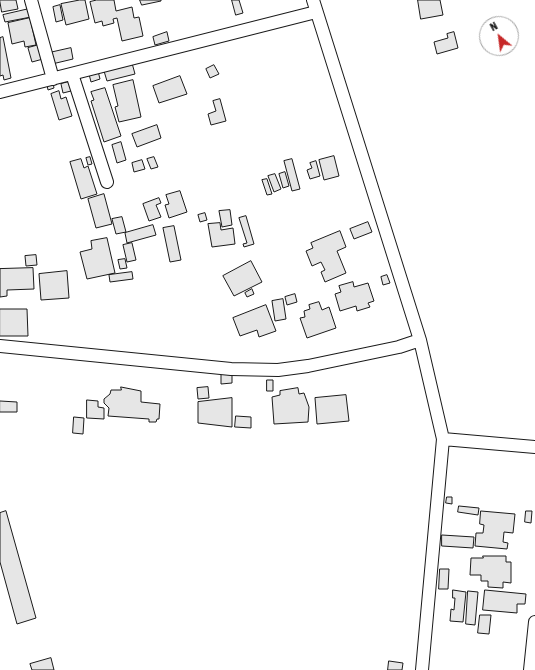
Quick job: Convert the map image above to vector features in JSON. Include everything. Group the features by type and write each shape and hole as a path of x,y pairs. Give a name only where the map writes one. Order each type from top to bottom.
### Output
{"street":[{"path":"31,0 53,79"},
{"path":"313,0 420,340 443,439 422,670"},
{"path":"0,92 316,12"},
{"path":"72,74 107,182"},
{"path":"0,346 231,368 278,370 308,366 399,347 420,340"},
{"path":"443,439 535,447"},
{"path":"530,670 535,622"}],"building":[{"path":"0,0 16,0 18,9 2,12"},
{"path":"85,0 89,19 66,25 61,4"},
{"path":"97,0 114,0 116,11 132,7 134,18 139,17 143,36 122,41 117,18 113,19 114,23 103,26 102,21 95,23 90,2"},
{"path":"140,0 161,0 161,1 142,5"},
{"path":"232,0 239,0 243,13 236,15"},
{"path":"418,0 440,0 443,15 421,19"},
{"path":"60,5 63,20 56,22 53,7"},
{"path":"29,9 31,17 5,22 3,15"},
{"path":"30,18 36,45 25,47 24,41 12,44 8,23"},
{"path":"167,32 169,41 155,45 153,37"},
{"path":"454,32 458,48 437,54 434,42 448,38 447,34"},
{"path":"3,37 11,78 4,80 3,75 0,76 0,38"},
{"path":"39,45 43,59 32,62 28,48"},
{"path":"71,48 73,59 52,64 49,53"},
{"path":"132,63 135,74 107,81 104,71"},
{"path":"214,65 219,74 210,78 206,69"},
{"path":"98,71 100,79 91,82 89,74"},
{"path":"180,76 187,94 159,103 153,86"},
{"path":"133,80 141,117 119,122 115,107 118,106 113,85"},
{"path":"72,81 75,90 63,93 61,84"},
{"path":"53,83 54,88 48,90 47,85"},
{"path":"105,88 121,136 104,142 91,101 94,100 91,92"},
{"path":"59,91 61,99 66,97 72,116 59,120 51,94"},
{"path":"220,99 226,121 211,125 208,114 216,111 213,101"},
{"path":"157,125 161,138 137,147 132,134"},
{"path":"121,142 126,160 117,163 112,145"},
{"path":"334,156 339,176 324,180 319,160"},
{"path":"90,157 92,164 88,165 86,158"},
{"path":"154,157 158,167 151,169 147,159"},
{"path":"81,159 84,168 88,166 97,194 81,199 70,162"},
{"path":"292,159 300,189 292,191 284,161"},
{"path":"142,160 145,169 134,172 132,163"},
{"path":"316,161 320,176 310,179 307,170 312,168 310,163"},
{"path":"285,172 289,186 283,188 279,174"},
{"path":"275,174 281,189 274,192 268,176"},
{"path":"267,179 272,194 267,195 262,180"},
{"path":"180,191 187,212 169,218 165,205 169,204 166,195"},
{"path":"104,194 112,224 96,228 88,199"},
{"path":"159,198 161,203 156,205 161,217 149,221 143,204"},
{"path":"230,210 232,225 222,227 219,211"},
{"path":"205,213 207,220 200,222 198,215"},
{"path":"246,216 254,244 244,247 243,244 247,243 239,218"},
{"path":"122,217 126,232 116,234 112,219"},
{"path":"368,222 372,232 354,239 350,229"},
{"path":"220,223 221,230 233,228 235,244 212,247 208,224"},
{"path":"153,225 156,235 127,243 125,233"},
{"path":"174,226 181,260 170,262 163,228"},
{"path":"340,231 346,247 337,251 346,273 325,282 321,272 325,270 321,262 312,266 306,251 313,248 311,243"},
{"path":"107,238 115,273 87,279 80,252 92,249 91,241"},
{"path":"132,243 136,260 127,262 123,245"},
{"path":"36,255 37,265 26,266 25,256"},
{"path":"125,259 127,268 120,269 118,260"},
{"path":"251,261 262,282 234,296 223,276"},
{"path":"33,268 34,289 7,290 7,296 0,297 0,269"},
{"path":"67,271 69,298 41,300 39,274"},
{"path":"132,272 133,279 110,282 109,275"},
{"path":"387,275 390,283 383,285 381,277"},
{"path":"353,282 354,287 368,283 374,301 368,303 370,307 357,311 356,306 340,311 335,294 341,292 339,286"},
{"path":"252,289 254,294 247,297 245,293"},
{"path":"295,294 297,302 287,305 285,297"},
{"path":"283,299 286,319 275,321 272,301"},
{"path":"319,302 322,310 329,307 336,328 307,338 300,318 305,317 304,311 310,309 309,305"},
{"path":"266,305 276,331 259,337 257,330 240,336 233,318"},
{"path":"0,309 27,309 28,336 0,336"},
{"path":"232,374 232,383 221,384 221,375"},
{"path":"267,380 273,380 273,391 267,391"},
{"path":"121,387 141,391 141,402 160,404 159,419 157,419 156,422 149,422 149,419 108,416 109,408 104,403 104,399 110,394 111,390 121,390"},
{"path":"208,387 209,398 198,399 197,388"},
{"path":"298,388 299,394 304,393 309,407 308,422 274,424 272,397 280,395 280,391"},
{"path":"346,395 349,421 317,424 315,398"},
{"path":"232,398 232,427 198,423 198,402"},
{"path":"87,400 98,401 98,407 104,408 104,419 87,418"},
{"path":"0,401 17,402 17,412 0,412"},
{"path":"236,416 251,417 251,428 235,427"},
{"path":"74,417 84,418 83,434 73,433"},
{"path":"447,497 452,497 452,504 446,503"},
{"path":"459,506 479,508 478,515 458,512"},
{"path":"6,511 36,618 17,624 0,562 0,513"},
{"path":"481,511 515,514 513,533 504,532 503,542 508,543 507,549 475,546 476,533 483,533 484,525 480,524"},
{"path":"526,511 532,511 531,523 525,522"},
{"path":"442,535 474,537 473,548 442,546"},
{"path":"483,556 506,556 506,562 511,562 511,583 503,582 503,588 488,587 488,581 481,581 481,575 470,575 471,558 483,558"},
{"path":"440,569 449,569 448,589 439,589"},
{"path":"453,590 466,592 463,622 450,621 451,609 454,610 455,598 453,598"},
{"path":"485,590 526,594 525,604 517,604 517,613 483,610"},
{"path":"468,591 478,592 475,625 466,624"},
{"path":"480,615 491,615 489,634 478,633"},
{"path":"51,658 54,670 32,670 30,664"},
{"path":"389,661 403,663 402,670 388,670"}]}
